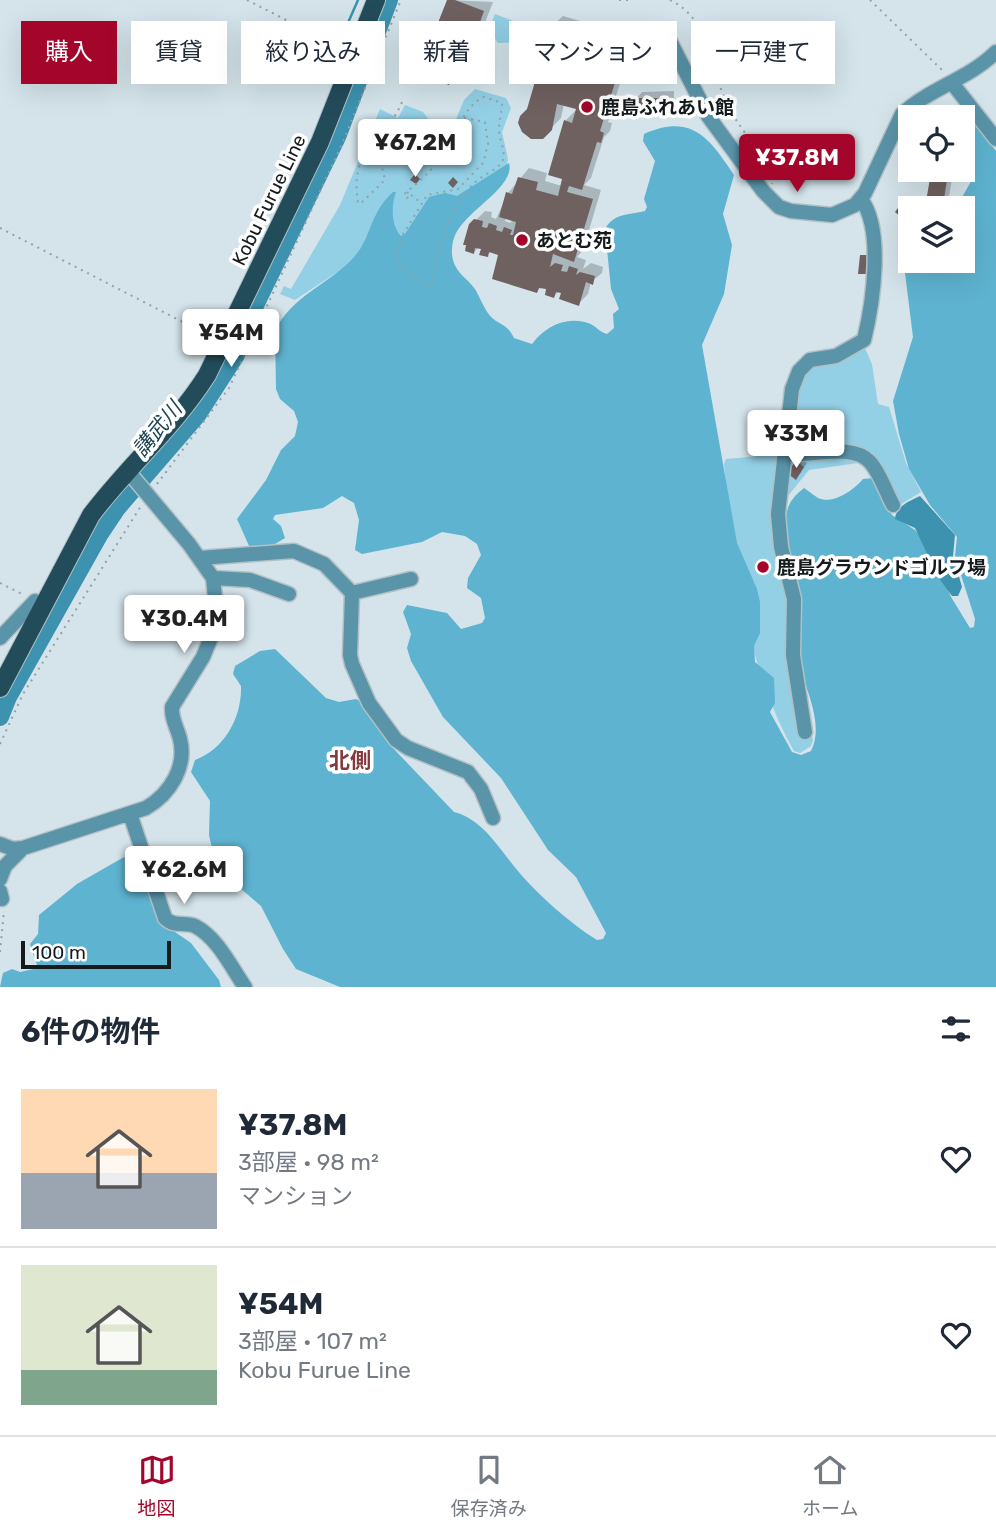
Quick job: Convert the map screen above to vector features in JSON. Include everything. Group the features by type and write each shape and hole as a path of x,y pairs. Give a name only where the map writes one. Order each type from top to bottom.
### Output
{"main road":[{"name":"Kobu Furue Line","path":"368,21 376,0"},
{"name":"Kobu Furue Line","path":"0,688 91,515 187,406 223,343 320,142 343,84"}],"street":[{"path":"677,55 708,116 763,191 779,207 819,214 841,213 861,199 902,114 981,66 996,52"},
{"path":"951,83 996,139"},
{"path":"805,732 793,655 794,599 778,529 778,501 792,389 799,371 814,358 836,356 864,340 876,269 871,215 861,199"},
{"path":"785,454 805,456 849,452 863,456 872,465 894,505"},
{"path":"0,844 13,849 23,848 130,814 153,804 178,773 182,754 172,707 203,657 210,640 215,597 213,578 148,492 130,473"},
{"path":"200,558 294,551 324,564 352,593 349,654 376,715 396,740 408,748 468,772 481,789 493,818"},
{"path":"213,578 250,580 289,594"},
{"path":"352,593 411,579"},
{"path":"0,638 35,601"},
{"path":"130,814 165,918 175,924 186,923 203,931 245,987"},
{"path":"0,879 5,866 23,848"}],"path":[{"path":"247,0 288,21"},
{"path":"0,744 23,694 58,642 118,537 148,492 229,388 342,144 401,0"},
{"path":"618,0 631,0"},
{"path":"670,0 688,13 704,32 726,103 775,174 775,181 763,191"},
{"path":"870,0 941,69 951,83"},
{"path":"421,202 408,194 444,155 467,110 480,99 502,103 499,128 504,158 464,195 440,239 439,265 431,288 401,267 397,256 402,236 421,202 433,193 458,189 483,163 488,134 485,122 464,118"},
{"path":"402,102 394,121 369,146 355,177 358,202 360,204 385,180 382,166 390,155 402,151 421,161 444,155"},
{"path":"410,156 438,130"},
{"path":"475,171 481,177"},
{"path":"0,228 223,343"},
{"path":"0,583 35,601"},
{"path":"0,952 4,915 1,895"}],"shaded area":[{"path":"495,14 513,21 509,21 509,42 498,43 495,39 495,21 492,21"},
{"path":"475,89 506,98 511,108 502,132 508,159 506,170 470,206 354,261 295,300 280,294 284,286 291,289 340,205 380,109 398,118 405,105 423,112 442,137 448,138 464,100"},
{"path":"675,126 687,128 707,140 734,175 723,214 732,245 724,294 702,345 737,543 760,602 760,633 754,646 755,662 774,678 775,703 770,712 792,752 801,755 811,751 816,731 795,632 785,522 790,503 804,488 818,498 830,500 849,492 863,479 873,478 892,515 915,530 931,549 951,597 970,628 974,627 975,619 955,556 957,537 930,505 909,469 893,401 913,337 905,273 975,273 975,196 963,196 971,182 975,182 975,126 996,151 996,987 340,987 296,969 261,906 233,882 213,853 209,835 210,801 191,772 195,760 206,755 223,740 235,720 241,686 233,674 235,666 260,651 275,649 326,698 339,702 356,699 370,707 392,747 454,812 474,821 482,828 544,899 597,940 603,939 606,933 576,877 548,850 501,778 443,717 411,661 407,648 411,634 403,612 407,605 447,613 461,629 482,623 485,618 481,598 467,588 468,578 481,555 477,544 465,536 442,532 422,542 362,554 355,550 359,520 354,503 342,496 323,508 275,515 273,519 281,526 285,538 265,550 250,548 237,519 266,480 281,450 295,436 298,422 294,411 280,399 276,389 275,331 291,308 354,257 380,208 393,192 396,192 393,203 394,221 401,236 429,197 445,193 457,196 509,163 509,172 504,182 467,219 454,238 452,255 457,269 475,289 489,315 514,338 532,344 549,328 571,321 588,323 607,334 614,328 613,314 619,309 611,289 605,229 617,217 645,211 647,207 644,199 655,161 643,141 644,134"},
{"name":"鹿島グラウンドゴルフ場","path":"864,346 872,364 878,404 889,407 906,463 921,492 893,509 870,471 858,463 809,470 783,502 799,676 813,740 811,746 800,753 794,751 778,718 753,648 737,575 724,464 726,459 782,454 793,388 803,368"},
{"path":"920,496 955,535 953,556 962,587 958,596 952,596 938,577 915,528 895,519 901,507"},
{"path":"124,857 138,860 162,923 191,943 219,980 221,987 0,987 3,973 12,969 20,972 38,968 30,944 38,934 39,915 77,884"}],"building":[{"path":"447,0 455,0 484,11 480,21 439,21"},
{"name":"あとむ苑","path":"534,84 615,84 600,131 604,133 601,143 597,142 582,190 569,186 567,192 593,199 574,262 553,254 550,267 555,263 563,265 561,271 567,272 569,266 578,269 576,275 580,272 595,276 593,285 586,282 579,306 559,299 561,293 556,292 554,298 545,295 546,289 539,288 537,293 492,279 498,255 489,252 488,257 479,255 481,249 475,248 474,254 465,251 466,245 463,245 469,224 474,219 483,221 482,227 487,228 489,223 502,232 504,227 512,230 510,235 513,235 516,222 499,217 506,192 512,194 518,177 538,182 536,190 558,196 562,179 548,175 564,120 572,123 576,109 557,104 552,130 543,139 531,139 522,132 518,123 520,116 527,109"},
{"path":"634,98 668,98 668,114 634,114"},
{"path":"415,174 420,179 416,184 410,180"},
{"path":"453,177 458,182 453,188 448,183"},
{"path":"929,182 947,182 944,196 927,196"},
{"path":"860,255 870,255 870,274 858,274"},
{"path":"796,461 804,467 796,480 787,473"}],"waterway":[{"path":"349,21 358,0"},
{"name":"講武川","path":"0,717 8,697 99,535 117,508 198,414 236,355 243,330 337,137 389,0"}],"place":[{"name":"鹿島ふれあい館","path":"587,107"},
{"name":"あとむ苑","path":"522,240"},
{"name":"鹿島グラウンドゴルフ場","path":"763,567"}],"district":[{"name":"北側","path":"350,760"}]}
